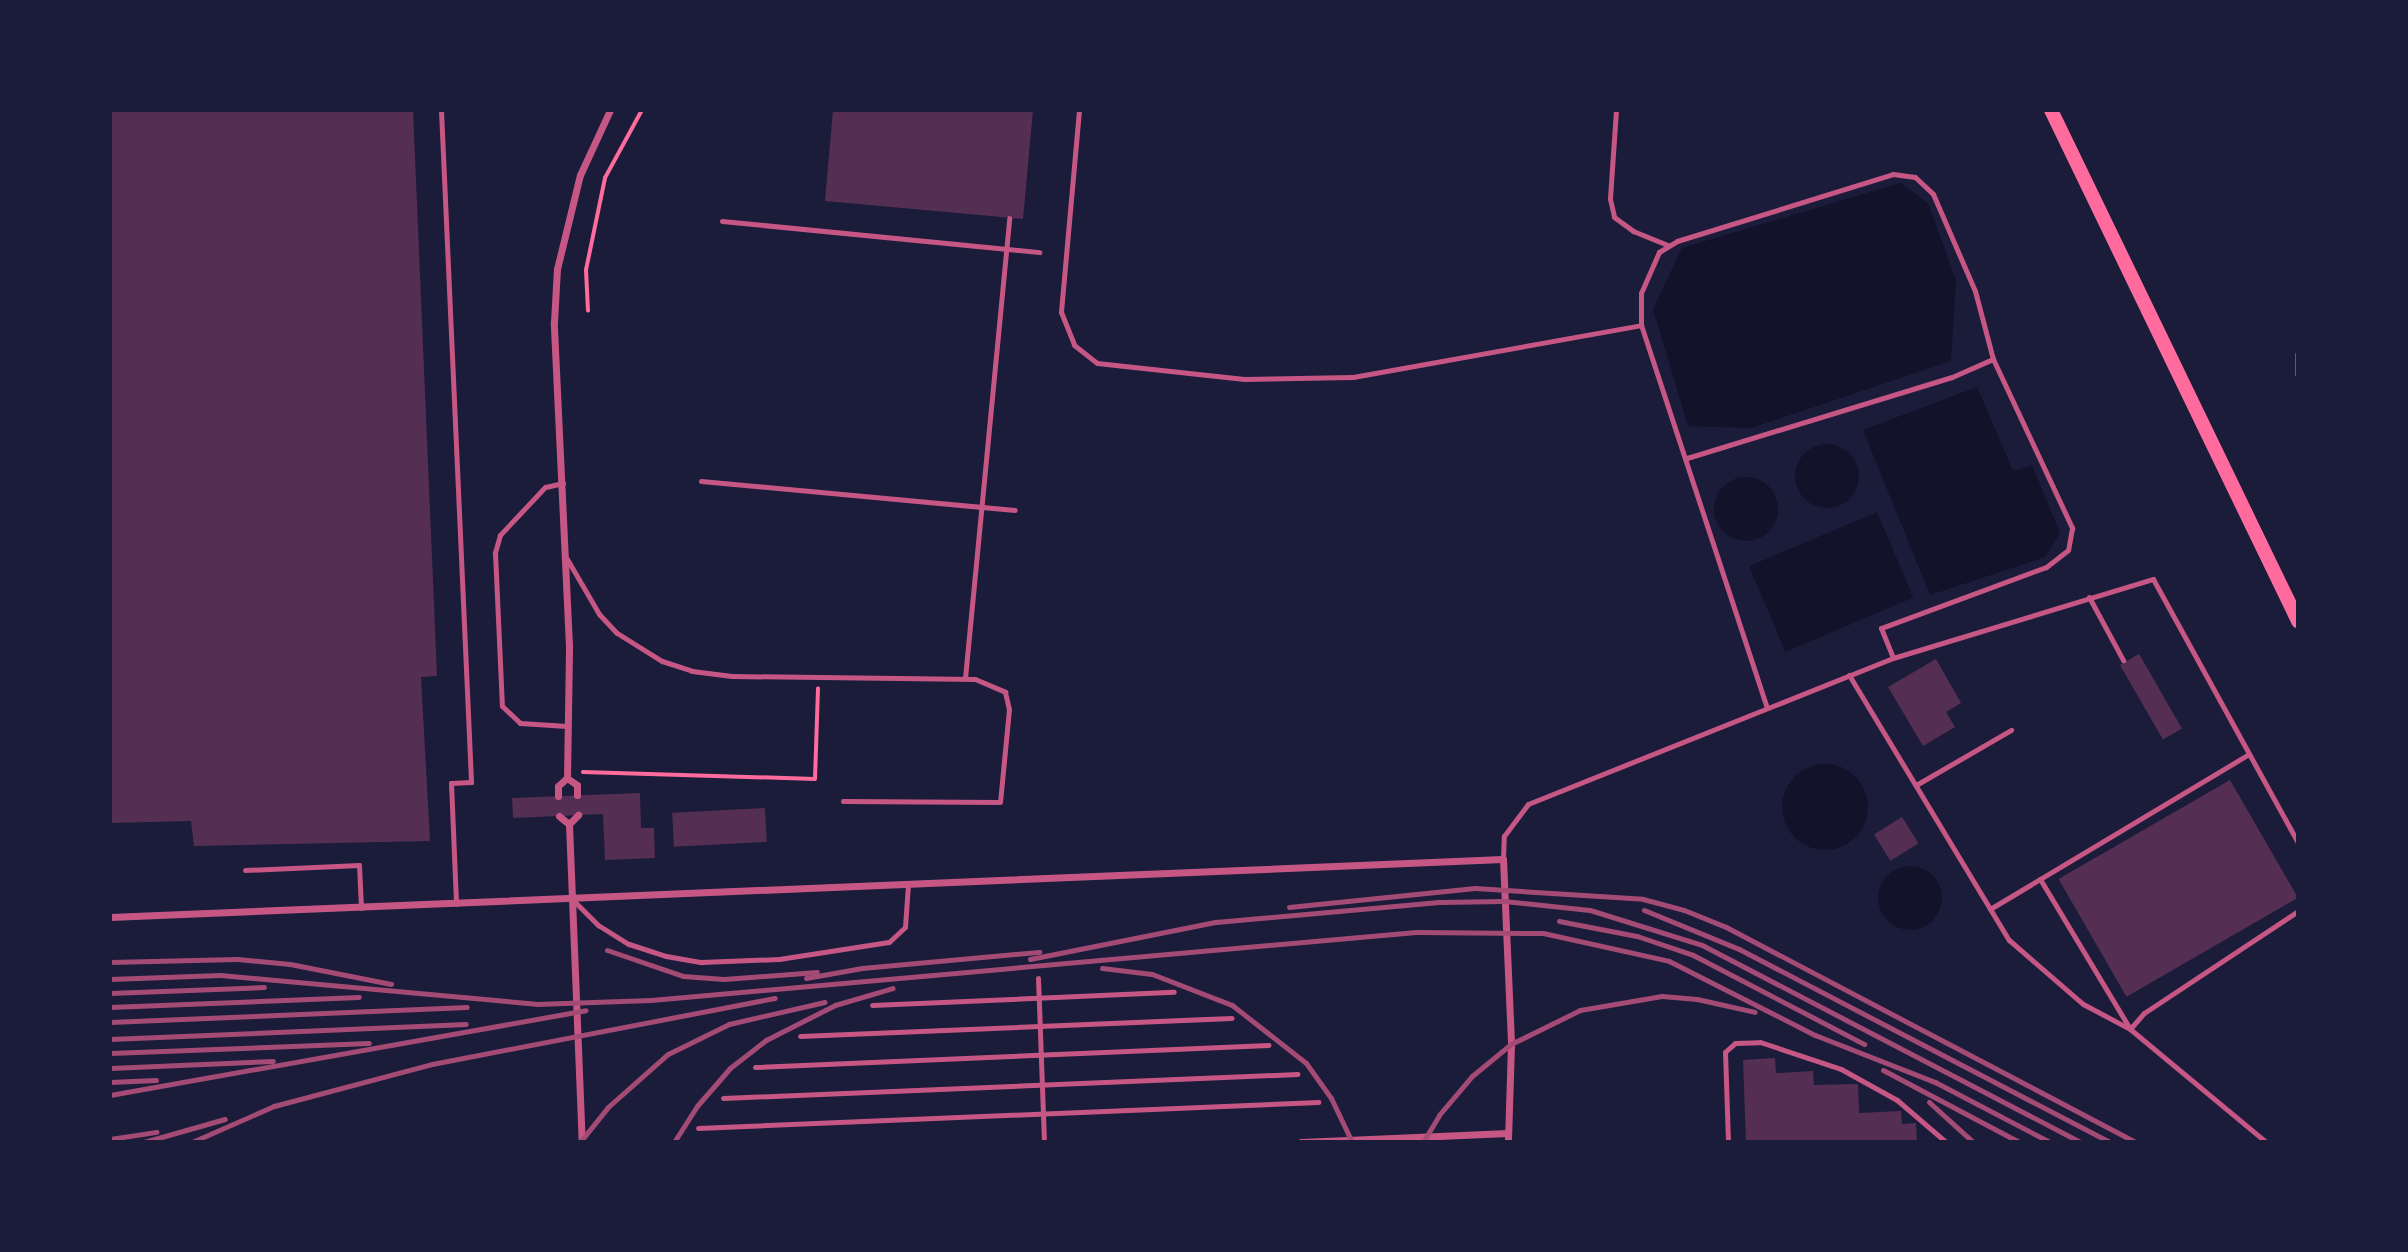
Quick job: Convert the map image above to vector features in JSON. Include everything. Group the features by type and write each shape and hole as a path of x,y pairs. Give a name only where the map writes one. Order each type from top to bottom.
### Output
{"main road":[{"path":"2050,110 2298,621"}],"street":[{"path":"558,796 558,786 567,775 567,726 563,483 554,322 556,269 580,175 610,110"},
{"path":"567,775 577,785 577,796"},
{"path":"578,815 569,824 582,1142"},
{"path":"559,816 569,824"},
{"path":"110,918 1503,859 1511,1044 1508,1137 1301,1142"}],"lane":[{"path":"441,110 471,782 451,783 457,904"},
{"path":"1079,110 1060,312 1074,345 1097,363 1244,379 1353,377 1641,325"},
{"path":"1616,110 1610,199 1614,217 1633,231 1668,245"},
{"path":"1767,708 1641,325 1640,293 1654,262 1668,245 1893,174 1915,177 1933,194 1975,291 1993,359 2072,528 2068,550 2046,567 1881,628 1892,658"},
{"path":"965,678 1009,218"},
{"path":"722,221 1039,252"},
{"path":"1686,458 1952,377 1993,359"},
{"path":"701,481 1015,510"},
{"path":"563,483 545,487 500,535 495,553 502,706 520,723 567,726"},
{"path":"565,556 599,614 617,633 662,661 732,676 965,678 992,683 1005,692 1009,709 1000,802 843,801"},
{"path":"1503,859 1504,835 1528,804 1892,658 2153,579 2247,755 2298,843"},
{"path":"2089,597 2123,660"},
{"path":"1849,675 1990,909 2023,955 2083,1004 2130,1029 2266,1142"},
{"path":"1916,785 2011,730"},
{"path":"1990,909 2247,755"},
{"path":"245,870 359,865 361,908"},
{"path":"2040,879 2130,1029"},
{"path":"572,899 598,925 629,944 666,956 701,962 779,959 889,942 905,927 908,884"},
{"path":"2130,1029 2144,1013 2298,911"},
{"path":"1038,978 1044,1142"},
{"path":"872,1005 1174,992"},
{"path":"800,1036 1232,1018"},
{"path":"1728,1142 1725,1052 1735,1043 1760,1042 1841,1069 1896,1100 1946,1142"},
{"path":"755,1067 1269,1045"},
{"path":"723,1098 1297,1074"},
{"path":"698,1128 1318,1102"}],"path":[{"path":"588,311 586,270 606,178 642,110"},
{"path":"2298,354 2298,375"},
{"path":"567,775 815,779 819,677"}],"shaded area":[{"path":"1900,183 1928,203 1956,280 1951,361 1751,428 1688,426 1653,309 1682,248"},
{"path":"1977,387 2013,471 2032,465 2060,533 2045,557 1930,595 1863,430"},
{"path":"1821,444 1833,444 1850,453 1857,464 1857,488 1850,499 1833,508 1821,508 1809,503 1800,494 1795,482 1795,470 1800,458 1809,449"},
{"path":"1740,477 1752,477 1769,486 1776,497 1776,521 1769,532 1752,541 1740,541 1728,536 1719,527 1714,515 1714,503 1719,491 1728,482"},
{"path":"1877,512 1913,598 1785,652 1749,566"},
{"path":"1825,764 1849,771 1861,783 1868,807 1861,831 1849,843 1825,850 1801,843 1789,831 1782,807 1789,783 1801,771"},
{"path":"1904,866 1916,866 1933,875 1940,886 1940,910 1933,921 1916,930 1904,930 1892,925 1883,916 1878,904 1878,892 1883,880 1892,871"}],"building":[{"path":"110,110 413,110 437,676 421,677 430,841 194,846 191,821 110,823"},
{"path":"833,110 1033,110 1023,219 825,201"},
{"path":"2139,654 2182,728 2163,739 2120,665"},
{"path":"1936,659 1961,703 1946,712 1955,727 1923,746 1888,687"},
{"path":"2230,780 2298,898 2127,997 2059,879"},
{"path":"640,793 641,828 654,828 655,858 605,860 603,814 513,818 512,798"},
{"path":"765,808 767,842 674,847 672,813"},
{"path":"1902,817 1918,843 1890,861 1874,834"},
{"path":"1775,1058 1776,1073 1813,1071 1814,1085 1858,1084 1859,1113 1901,1111 1902,1124 1916,1123 1917,1142 1746,1142 1743,1060"}],"railway":[{"path":"1289,907 1475,888 1643,899 1684,910 1726,927 2136,1142"},
{"path":"1030,959 1216,922 1439,902 1504,901 1590,910 1702,945 2081,1142"},
{"path":"1644,910 1739,949 2110,1142"},
{"path":"1559,921 1637,936 1693,955 1864,1044"},
{"path":"110,979 220,975 536,1004 651,1000 1416,932 1543,933 1669,961 1815,1035 1935,1082 2050,1142"},
{"path":"607,950 683,976 724,979 817,972"},
{"path":"806,978 862,968 1039,952"},
{"path":"110,962 237,959 290,964 391,984"},
{"path":"1102,968 1152,974 1232,1005 1306,1063 1331,1098 1352,1142"},
{"path":"110,993 264,987"},
{"path":"674,1142 697,1106 730,1068 766,1040 835,1005 893,988"},
{"path":"1423,1142 1439,1115 1472,1076 1511,1044 1580,1010 1662,996 1697,999 1755,1012"},
{"path":"110,1007 359,997"},
{"path":"192,1142 274,1106 432,1064 775,998"},
{"path":"580,1142 608,1107 668,1054 729,1024 824,1002"},
{"path":"110,1022 467,1007"},
{"path":"110,1095 585,1010"},
{"path":"110,1039 466,1024"},
{"path":"110,1053 369,1043"},
{"path":"110,1068 273,1061"},
{"path":"1883,1070 2019,1142"},
{"path":"110,1082 156,1080"},
{"path":"1929,1102 1973,1142"},
{"path":"144,1142 225,1119"},
{"path":"110,1139 156,1132"}]}
